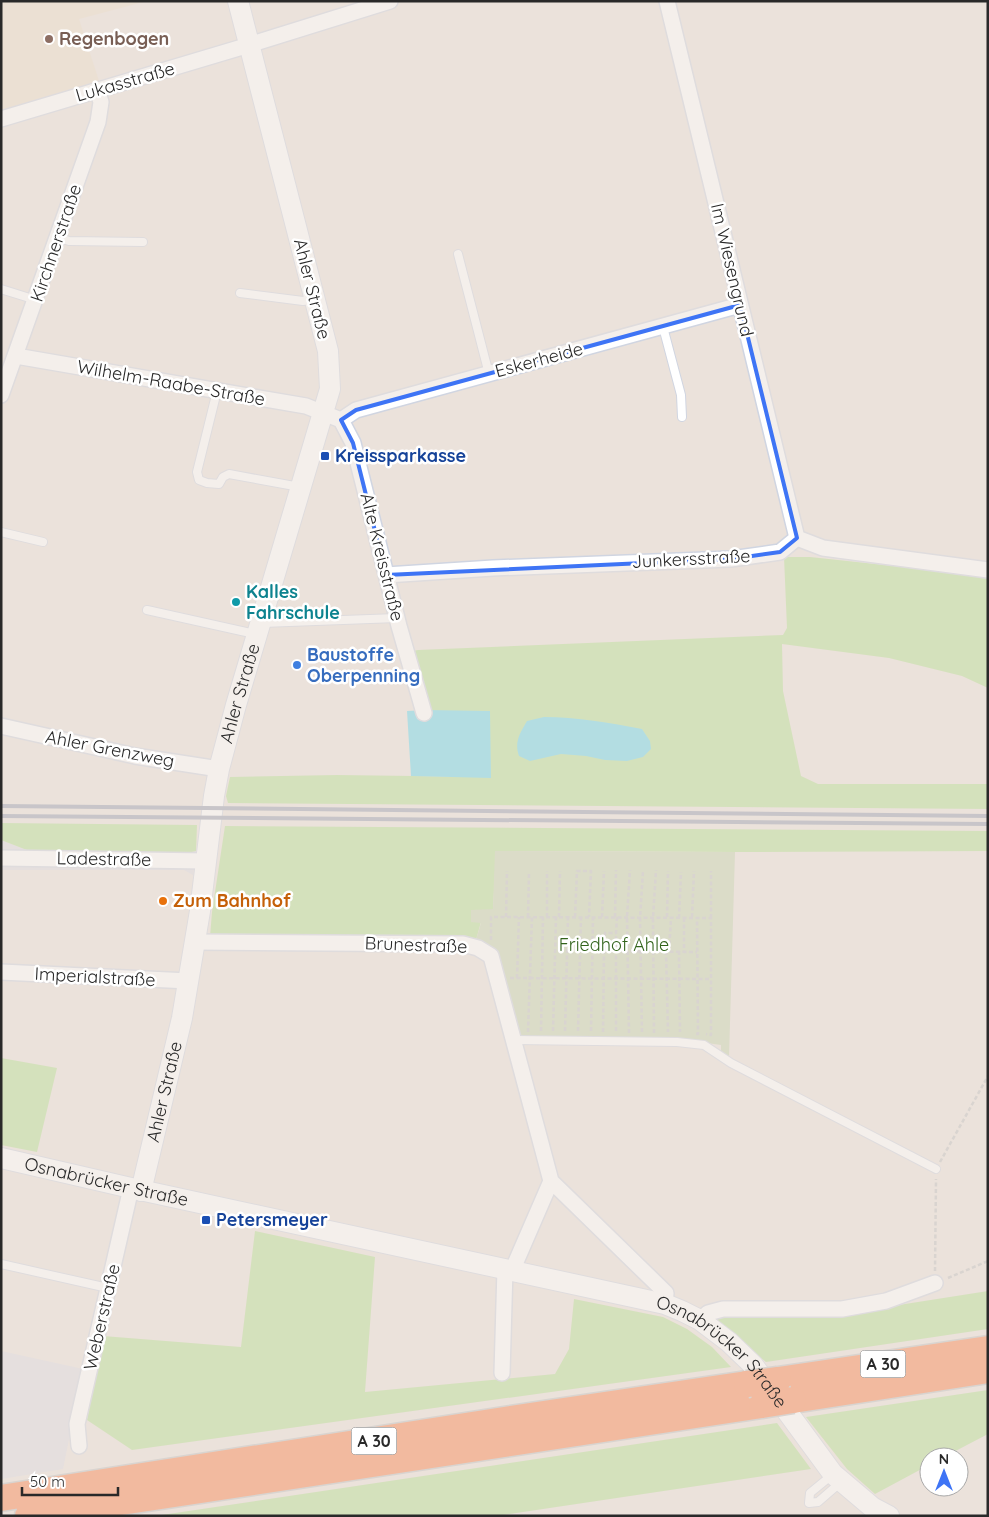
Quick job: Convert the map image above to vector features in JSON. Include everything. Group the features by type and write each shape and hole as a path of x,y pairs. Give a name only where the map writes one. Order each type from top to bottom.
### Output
{"highway":[{"name":"A 30","path":"785,1390 988,1349"},
{"name":"A 30","path":"1,1498 754,1394 988,1370"},
{"name":"A 30","path":"28,1516 754,1394"}],"main road":[{"name":"Ahler Straße","path":"136,1189 182,1018 200,911 219,769 302,487 332,417 328,351 238,1"},
{"name":"Osnabrücker Straße","path":"1,1158 509,1270 668,1298 682,1311 702,1314 753,1365 838,1478 872,1507 888,1516"}],"street":[{"name":"Lukasstraße","path":"1,119 249,46 390,1"},
{"name":"Im Wiesengrund","path":"667,1 797,538"},
{"name":"Kirchnerstraße","path":"1,396 98,122 101,102 97,90"},
{"name":"Eskerheide","path":"332,417 740,305"},
{"name":"Wilhelm-Raabe-Straße","path":"16,356 306,406 332,417"},
{"name":"Alte Kreisstraße","path":"332,417 353,443 397,618 424,713"},
{"path":"797,538 823,548 988,570"},
{"name":"Junkersstraße","path":"386,574 731,559 780,552 797,538"},
{"name":"Ahler Grenzweg","path":"1,726 136,756 219,769"},
{"name":"Ladestraße","path":"1,858 206,861"},
{"name":"Brunestraße","path":"195,942 462,944 478,948 490,956 498,978 551,1181"},
{"name":"Imperialstraße","path":"1,972 189,981"},
{"path":"502,1373 509,1270 551,1181 668,1298"},
{"name":"Weberstraße","path":"79,1446 77,1424 108,1288 136,1189"},
{"path":"702,1314 723,1308 842,1309 886,1301 935,1283"}],"lane":[{"path":"58,237 69,241 143,242"},
{"path":"458,254 490,374"},
{"path":"1,289 36,300"},
{"path":"240,293 303,301 315,299"},
{"path":"663,327 680,395 682,417"},
{"path":"217,391 197,472 199,480 219,484 223,477 229,474 302,487"},
{"path":"1,532 43,542"},
{"path":"147,610 259,629 397,618"},
{"path":"514,1040 677,1042 704,1046 738,1067 936,1168"},
{"path":"1,1264 108,1288"}],"path":[{"path":"616,870 616,1033"},
{"path":"629,1033 627,918 630,870"},
{"path":"654,1033 653,918 656,870"},
{"path":"506,917 507,871"},
{"path":"547,871 547,917"},
{"path":"553,1032 560,871"},
{"path":"575,918 577,871 591,871 591,1033"},
{"path":"602,918 604,871"},
{"path":"642,1033 640,918 643,871"},
{"path":"668,871 669,918 666,979 668,1033"},
{"path":"692,918 694,871"},
{"path":"689,1034 711,1035 711,871"},
{"path":"528,917 529,872"},
{"path":"679,918 681,872"},
{"path":"490,956 491,917 711,918"},
{"path":"517,978 519,917"},
{"path":"532,917 528,1032 680,1034 679,951"},
{"path":"541,1032 542,917"},
{"path":"565,1032 568,918"},
{"path":"578,1032 581,918"},
{"path":"684,918 684,951"},
{"path":"697,918 698,1034"},
{"path":"603,1033 605,933 616,933"},
{"path":"604,951 698,952"},
{"path":"498,978 711,979"},
{"path":"988,1076 936,1168 935,1283 988,1261"}],"highlighted area":[{"path":"740,305 797,538 780,552 731,559 386,575 353,443 341,420 356,410"}],"shaded area":[{"path":"1,1 147,1 79,19 99,81 1,111"},
{"path":"1,840 32,852 183,854 196,851 193,875 184,870 1,870"},
{"path":"1,1351 83,1369 63,1469 1,1479"}],"green space":[{"path":"784,557 810,557 988,576 988,688 962,676 889,658 782,644 783,691 801,776 818,784 988,784 988,809 228,803 226,796 230,777 337,775 491,777 426,710 408,652 418,650 783,635 787,628"},
{"path":"1,823 197,825 196,851 183,854 32,852 1,840"},
{"path":"225,826 988,831 988,851 496,851 493,910 472,910 481,922 476,940 210,937"},
{"name":"Friedhof Ahle","path":"495,851 735,852 729,1057 721,1054 721,1045 679,1039 520,1037 497,951 476,940 481,923 471,922 471,910 493,909"},
{"path":"1,1058 57,1068 37,1152 1,1145"},
{"path":"255,1231 375,1257 365,1392 555,1374 569,1349 574,1299 663,1317 687,1329 712,1347 731,1367 132,1450 87,1420 103,1336 241,1347"},
{"path":"988,1291 988,1329 766,1362 713,1319 723,1313 886,1307"},
{"path":"988,1390 988,1434 963,1447 919,1447 919,1470 875,1494 847,1469 806,1417"},
{"path":"777,1423 811,1469 497,1516 155,1516"}],"water":[{"path":"407,711 490,711 491,778 411,776"},
{"path":"544,717 581,719 642,729 650,741 651,749 643,757 627,761 561,754 530,761 519,756 517,742 527,721"}],"railway":[{"path":"1,806 988,816"},
{"path":"1,816 988,824"}],"place":[{"name":"Regenbogen","path":"49,39"},
{"name":"Kreissparkasse","path":"325,456"},
{"name":"Kalles Fahrschule","path":"236,602"},
{"name":"Baustoffe Oberpenning","path":"297,665"},
{"name":"Zum Bahnhof","path":"163,901"},
{"name":"Petersmeyer","path":"206,1220"}]}
